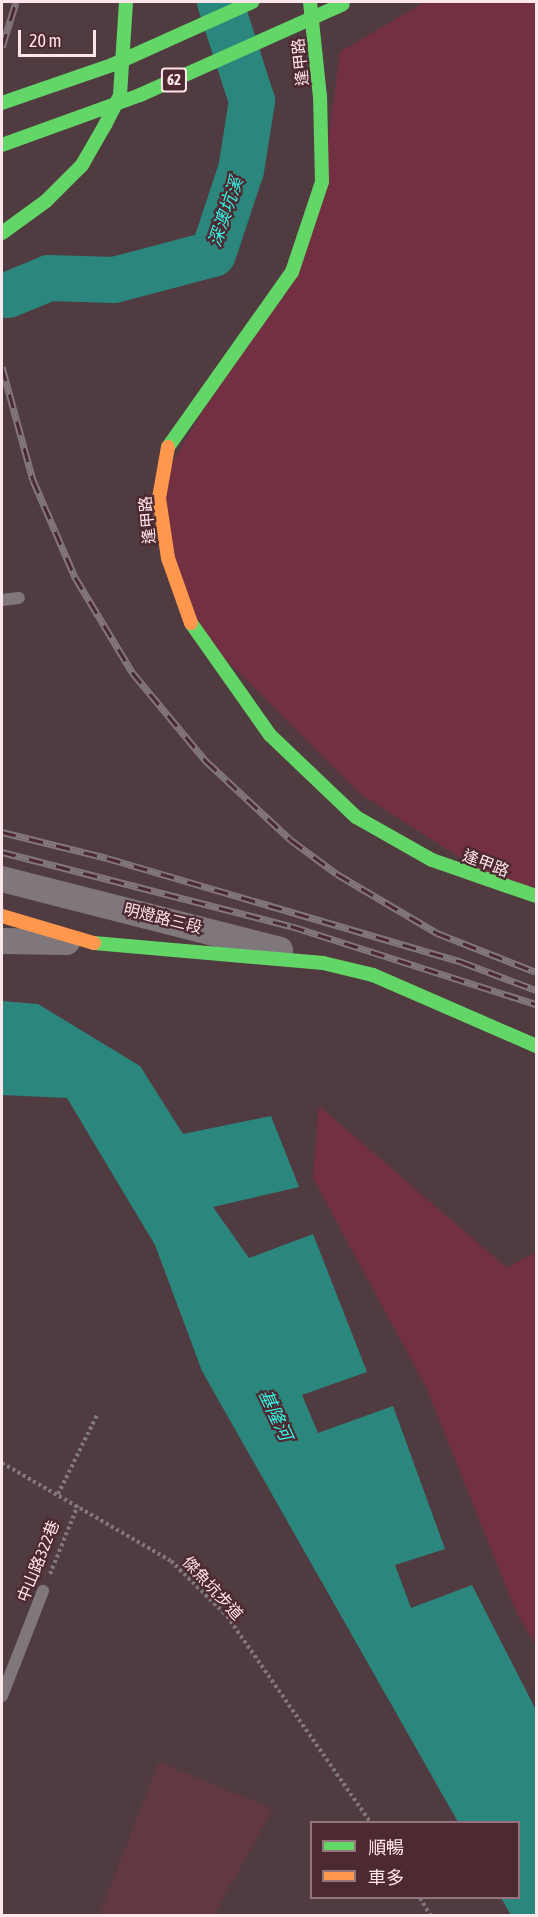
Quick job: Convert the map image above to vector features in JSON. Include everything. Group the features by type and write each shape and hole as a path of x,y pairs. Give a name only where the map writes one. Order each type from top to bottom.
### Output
{"main road":[{"path":"2,232 46,201 75,172 105,125 120,95 126,2"},
{"name":"62","path":"2,103 112,65 252,2"},
{"name":"逢甲路","path":"309,2 320,97 322,182 292,272 168,446 159,498 168,558 187,617 270,735 356,817 432,860 537,896"},
{"name":"62","path":"2,145 140,95 344,3"},
{"path":"2,916 94,943"},
{"path":"2,929 94,943"},
{"name":"明燈路三段","path":"94,943 323,963 373,975 537,1046"}],"street":[{"name":"明燈路三段","path":"2,879 231,935 323,963"},
{"name":"明燈路三段","path":"2,942 94,943"}],"lane":[{"path":"2,600 19,598"},
{"name":"中山路322巷","path":"2,1696 43,1591"}],"path":[{"path":"58,1494 97,1415"},
{"name":"傑魚坑步道","path":"2,1463 171,1561 227,1616 369,1821"},
{"name":"中山路322巷","path":"43,1591 78,1505"},
{"path":"421,1899 431,1916"}],"shaded area":[{"path":"425,2 536,2 536,892 509,889 359,793 194,627 154,493 318,217 340,52"},
{"path":"319,1106 507,1268 536,1252 536,1646 515,1609 426,1387 313,1178"},
{"path":"159,1762 273,1809 214,1915 99,1915"}],"water":[{"name":"基隆河","path":"2,1001 38,1004 140,1066 183,1134 271,1116 299,1187 213,1207 249,1258 313,1234 367,1372 302,1395 318,1433 393,1406 445,1549 395,1565 411,1608 472,1585 536,1710 536,1915 511,1915 502,1899 520,1899 520,1821 457,1821 202,1371 155,1245 67,1098 2,1095"}],"waterway":[{"name":"深澳坑溪","path":"8,295 49,278 114,280 213,254 241,170 252,101 220,2"}],"railway":[{"path":"2,47 16,2"},
{"path":"2,367 33,480 75,577 132,672 206,761 291,840 337,874 437,933 536,972"},
{"path":"2,832 107,858 462,962 536,990"},
{"path":"2,852 291,926 536,1004"}],"traffic: fast":[{"path":"2,233 46,201 82,165 105,125 120,95 126,2"},
{"path":"2,103 112,65 252,2"},
{"path":"168,447 292,272 322,182 320,97 310,2"},
{"path":"2,145 140,95 343,4"},
{"path":"191,623 270,735 356,817 432,860 536,896"},
{"path":"94,943 323,963 373,975 536,1046"}],"traffic: slow":[{"path":"168,447 159,498 168,558 191,623"},
{"path":"2,916 94,943"}]}
